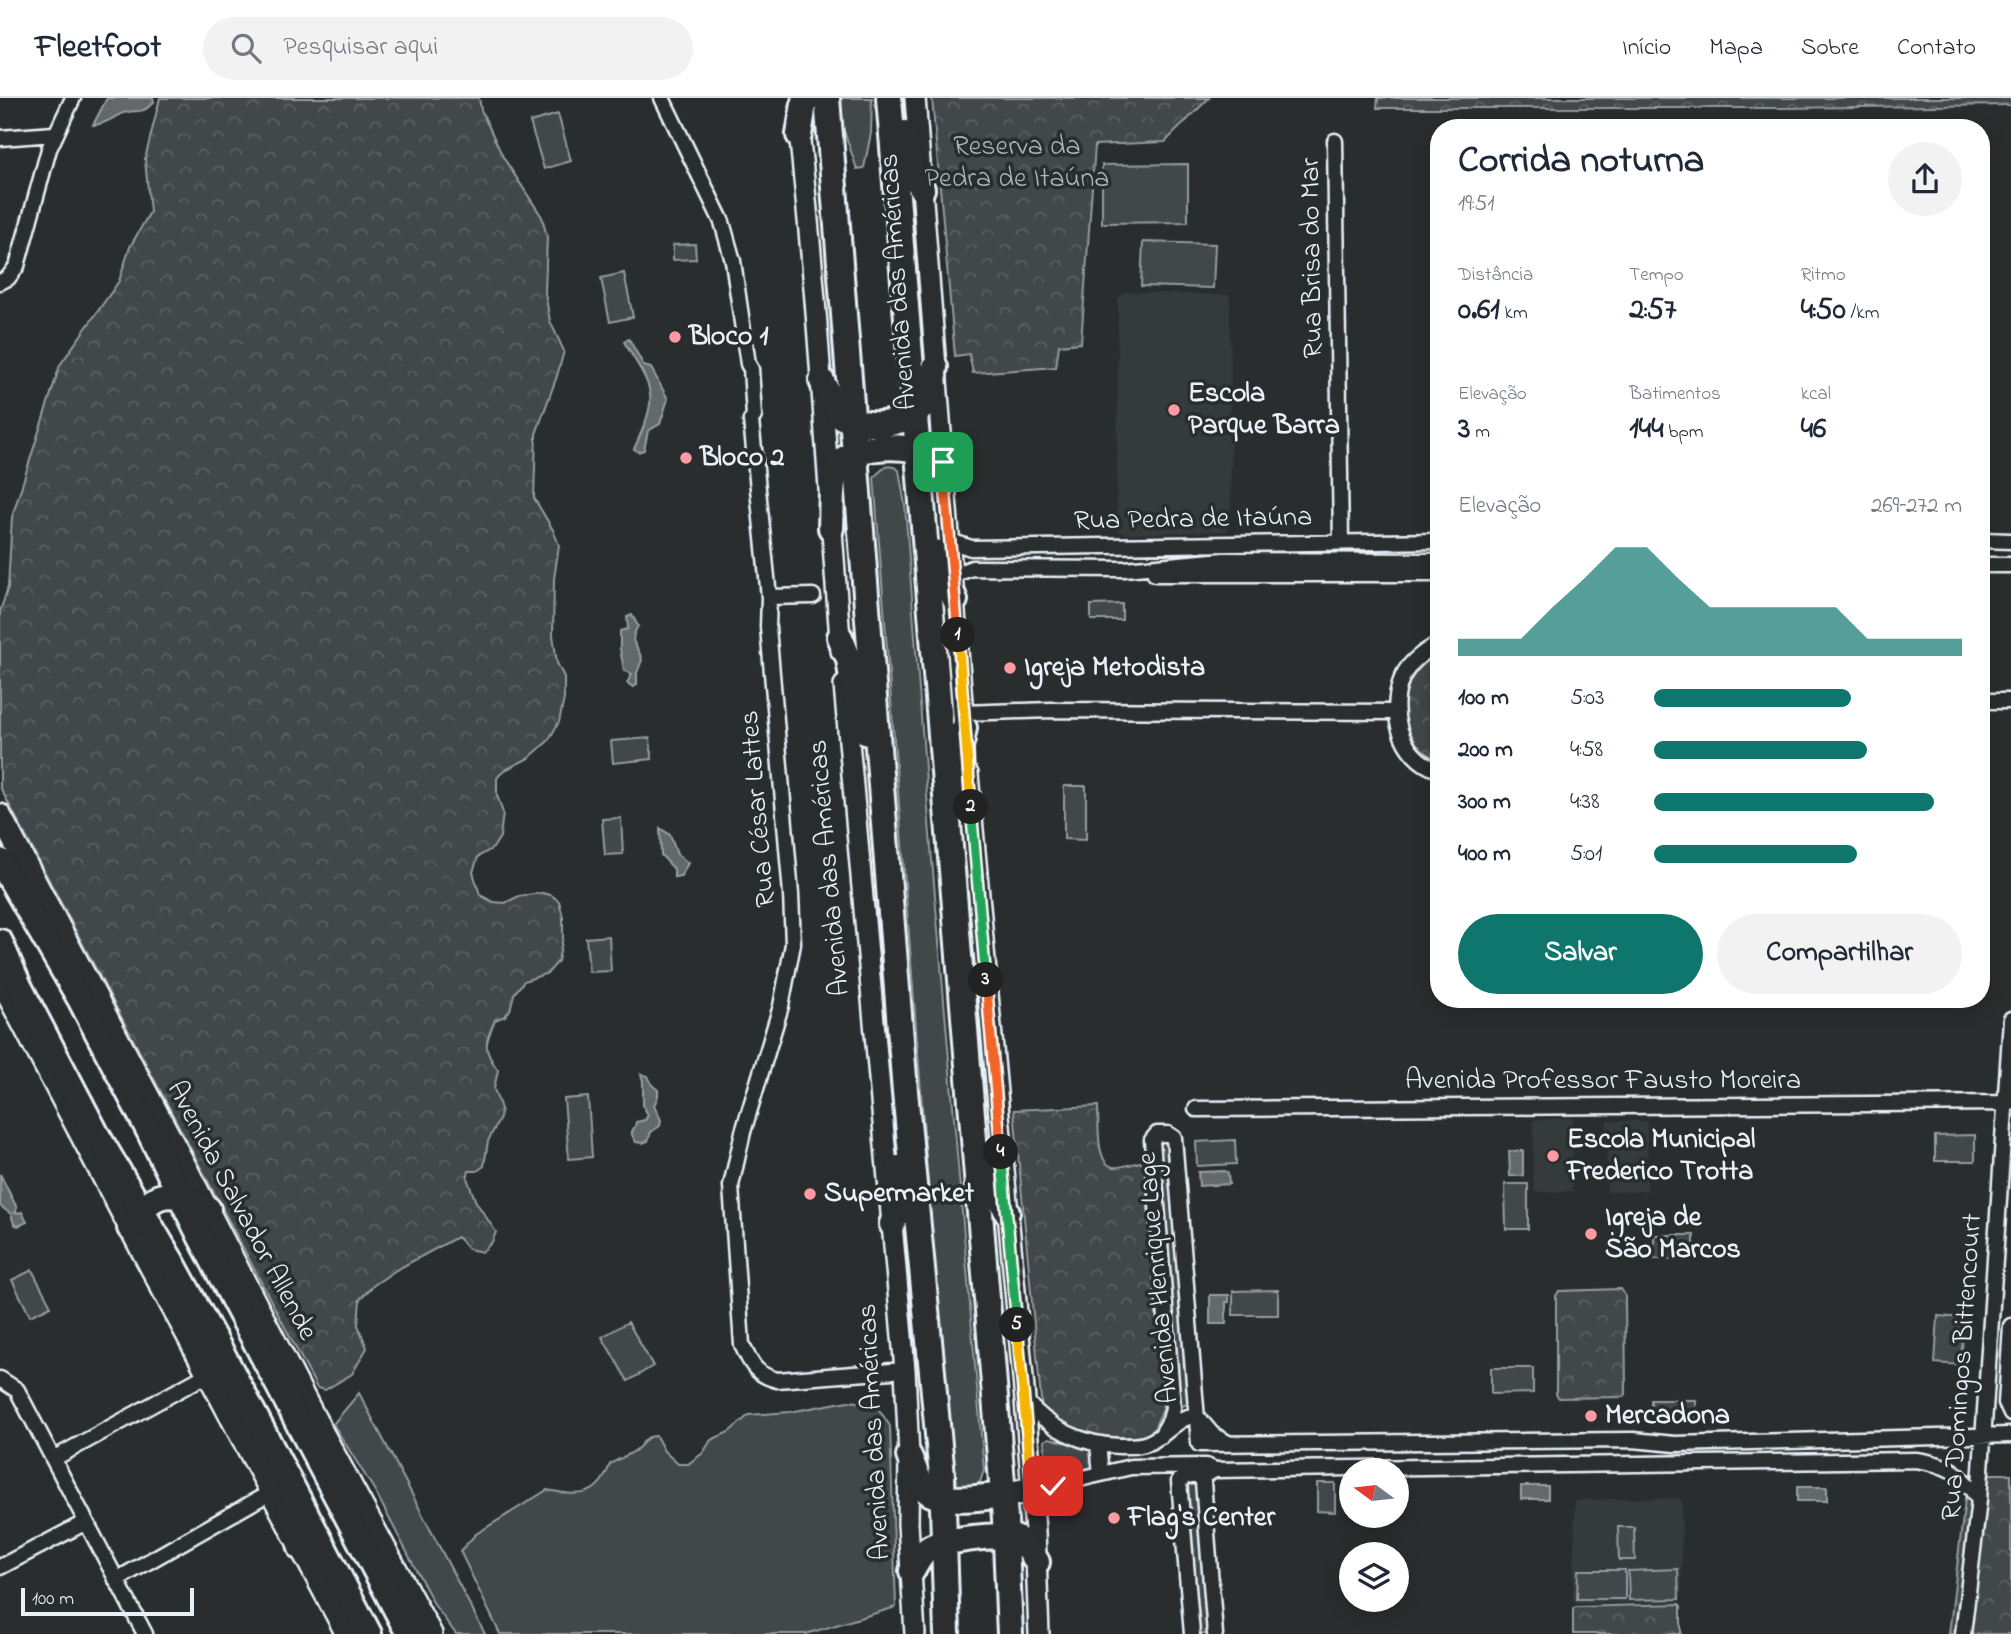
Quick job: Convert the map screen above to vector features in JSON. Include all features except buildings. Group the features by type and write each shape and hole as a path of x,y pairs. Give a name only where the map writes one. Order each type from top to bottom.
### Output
{"highway":[{"path":"799,135 806,98"},
{"name":"Avenida das Américas","path":"827,98 905,1091 943,1498 947,1634"},
{"name":"Avenida das Américas","path":"889,98 1003,1494 1010,1634"},
{"path":"899,98 910,159 922,189"},
{"path":"822,382 838,415 859,423 892,422 914,415 928,399 934,367"},
{"path":"831,528 836,468 853,455 880,447 895,446 917,450 926,459 933,546 944,579 955,600"},
{"path":"840,637 849,659 855,698 880,771"},
{"path":"956,915 961,873 960,747 964,720"},
{"name":"Avenida Salvador Allende","path":"0,861 80,999 410,1634"},
{"path":"0,942 19,986 135,1220 173,1264 217,1367 369,1634"},
{"path":"970,1082 979,1108 995,1188 1007,1212"},
{"path":"892,1224 898,1210 897,1179 905,1091"},
{"path":"135,1220 146,1204 169,1195 181,1197 208,1209"},
{"path":"217,1367 227,1373 296,1526 301,1548"},
{"path":"909,1456 922,1485 932,1494 943,1498 1032,1490"},
{"path":"912,1571 928,1549 944,1542 1006,1536 1019,1539 1037,1562"},
{"path":"389,1557 393,1581 418,1634"}],"main road":[{"name":"Avenida das Américas","path":"795,98 822,382 840,637 905,1370 909,1456 908,1524 915,1634"},
{"name":"Avenida das Américas","path":"915,98 934,367 1025,1400 1037,1562 1039,1634"},
{"name":"Avenida Salvador Allende","path":"0,815 431,1634"},
{"path":"0,981 135,1220"},
{"path":"217,1367 271,1492 347,1634"}],"street":[{"path":"0,282 8,278 17,266 54,134 73,98"},
{"name":"Rua César Lattes","path":"662,98 722,222 733,261 748,364 751,369 754,416 751,420 769,597 768,626 791,894 793,944 781,1006 743,1132 731,1186 742,1345 753,1369 764,1377 777,1380 905,1370"},
{"path":"0,138 54,134"},
{"name":"Rua Brisa do Mar","path":"1335,141 1341,542"},
{"path":"1990,540 2011,541"},
{"name":"Rua Pedra de Itaúna","path":"950,541 971,548 1430,541"},
{"path":"1123,545 1125,569"},
{"path":"1093,546 1092,569 1128,574 1430,574"},
{"name":"Rua Pedra de Itaúna","path":"953,575 972,568 1125,569 1224,560 1430,561"},
{"path":"1990,565 2011,565"},
{"path":"1990,574 2011,574"},
{"path":"769,597 813,596"},
{"path":"1430,648 1405,671 1397,691 1395,712 1401,735 1414,754 1430,765"},
{"path":"1990,701 2011,701"},
{"path":"964,720 1051,710 1395,712"},
{"name":"Rua Domingos Bittencourt","path":"1963,1634 1979,1500 2008,1103 2011,1019"},
{"name":"Avenida Professor Fausto Moreira","path":"1196,1109 2008,1103"},
{"name":"Avenida Henrique Lage","path":"1161,1436 1173,1408 1152,1140 1157,1134 1163,1133 1174,1138 1199,1444 1229,1444"},
{"path":"2011,1326 2006,1403 2011,1414"},
{"path":"53,1459 217,1367"},
{"path":"0,1379 17,1390 145,1634"},
{"path":"1025,1400 1037,1415 1054,1426 1098,1445 1143,1445 1161,1436 1181,1418 1196,1415 1212,1434 1229,1444 1633,1440 1675,1444 2011,1435"},
{"path":"1098,1445 1101,1473"},
{"path":"1192,1634 1179,1481 1186,1476 1201,1476 1216,1470 1916,1460 1937,1463 1952,1469 1966,1480 1979,1500"},
{"path":"1032,1490 1130,1467 1206,1466 1216,1470"},
{"path":"1201,1476 1215,1634"},
{"path":"116,1580 271,1492"},
{"path":"0,1567 86,1522"}],"shaded area":[{"path":"107,98 153,98 154,102 144,110 127,112 93,125"},
{"name":"Escola Parque Barra","path":"1125,292 1230,295 1231,522 1226,531 1125,534 1117,528 1118,299"},
{"path":"629,339 644,366 651,368 668,399 660,424 648,431 644,450 638,452 634,449 647,416 650,394 642,372 624,342"},
{"path":"632,615 638,626 633,641 642,660 637,673 637,685 633,687 627,683 632,674 624,670 620,649 620,631 628,629 627,617"},
{"path":"660,828 670,835 677,854 688,863 681,876 674,877 674,869 661,855"},
{"path":"641,1074 648,1076 658,1090 654,1106 661,1120 660,1126 651,1132 648,1141 642,1143 636,1142 632,1133 636,1122 645,1120 648,1115 643,1105"},
{"name":"Escola Municipal Frederico Trotta","path":"1573,1118 1572,1191 1534,1192 1533,1120"},
{"path":"1607,1121 1647,1121 1647,1191 1607,1192"},
{"path":"1509,1151 1523,1151 1523,1176 1510,1176"},
{"path":"1198,1172 1228,1173 1229,1184 1199,1186"},
{"path":"0,1174 17,1208 15,1213 22,1212 27,1222 18,1226 14,1224 11,1214 0,1206"},
{"path":"1210,1295 1229,1295 1229,1302 1226,1302 1226,1324 1210,1324"},
{"path":"1521,1486 1548,1486 1548,1499 1521,1499"},
{"path":"1797,1487 1827,1487 1827,1501 1797,1501"},
{"path":"1678,1498 1682,1501 1679,1602 1573,1602 1575,1500"}],"green space":[{"path":"160,98 479,98 481,110 503,157 542,217 547,237 545,293 550,321 564,351 536,434 534,498 559,545 554,579 553,635 557,663 564,677 564,699 559,722 548,741 529,758 503,771 497,778 497,795 503,813 500,837 493,848 478,857 473,872 480,895 493,902 505,903 519,896 542,893 559,901 563,917 563,937 558,961 548,973 524,981 514,994 510,1010 505,1016 495,1020 487,1040 489,1057 498,1070 494,1089 501,1109 500,1118 488,1141 484,1166 477,1171 469,1171 467,1178 476,1202 496,1232 492,1242 482,1252 469,1249 457,1237 374,1285 360,1299 358,1325 367,1348 352,1374 325,1390 317,1388 0,787 0,612 8,587 12,517 60,365 119,281 130,247 150,212 145,159"},
{"path":"838,98 872,98 871,133 864,168 857,169 839,116"},
{"name":"Reserva da Pedra de Itaúna","path":"932,98 1209,98 1165,142 1095,145 1081,343 1059,345 1056,367 973,373 969,354 955,356"},
{"path":"1378,98 2011,98 2011,105 1377,108"},
{"path":"558,114 571,161 544,169 530,122"},
{"path":"1188,164 1188,222 1102,223 1102,165"},
{"path":"1143,242 1215,244 1213,288 1141,286"},
{"path":"695,244 696,259 673,260 673,245"},
{"path":"624,273 633,317 610,322 601,278"},
{"path":"886,466 899,470 905,505 984,1470 980,1482 971,1487 951,1486 874,477"},
{"path":"1122,604 1122,620 1091,620 1091,605"},
{"path":"1430,660 1430,755 1412,737 1405,723 1403,708 1405,692 1423,665"},
{"path":"650,738 652,759 613,763 611,741"},
{"path":"1064,786 1086,786 1086,840 1064,839"},
{"path":"621,818 623,854 605,855 602,819"},
{"path":"609,936 611,971 589,972 586,938"},
{"path":"588,1097 592,1157 569,1159 564,1099"},
{"path":"1098,1106 1101,1150 1107,1164 1116,1167 1140,1162 1145,1166 1163,1409 1153,1431 1142,1437 1103,1437 1068,1429 1042,1410 1014,1110"},
{"path":"1975,1135 1975,1161 1935,1161 1935,1136"},
{"path":"1235,1140 1236,1164 1197,1166 1196,1142"},
{"path":"1168,1142 1190,1403 1182,1406 1159,1143"},
{"path":"1505,1184 1528,1184 1528,1229 1506,1229"},
{"path":"1654,1235 1694,1235 1694,1259 1654,1259"},
{"path":"32,1270 51,1306 30,1316 12,1280"},
{"path":"1621,1289 1625,1295 1626,1394 1623,1397 1559,1398 1556,1394 1556,1296 1559,1291"},
{"path":"1278,1290 1278,1315 1233,1315 1233,1291"},
{"path":"1938,1316 1964,1318 1961,1365 1935,1363"},
{"path":"628,1322 653,1366 628,1381 602,1337"},
{"path":"1491,1368 1533,1368 1533,1393 1491,1394"},
{"path":"359,1393 485,1634 456,1634 435,1606 375,1491 333,1424"},
{"path":"1651,1400 1696,1400 1696,1423 1651,1423"},
{"path":"848,1401 875,1404 890,1426 896,1607 806,1634 500,1634 460,1551 476,1534 547,1490 578,1494 593,1489 600,1484 610,1464 640,1447 649,1437 656,1436 664,1451 678,1464 688,1464 703,1453 711,1440 729,1432 749,1415 790,1412"},
{"path":"1049,1438 1094,1450 1095,1467 1057,1474 1047,1468 1044,1441"},
{"path":"1968,1474 2011,1474 2011,1634 1949,1634"},
{"path":"1196,1483 1209,1634 1199,1634 1186,1484"},
{"path":"1317,1483 1335,1483 1335,1512 1317,1511"},
{"path":"1618,1527 1634,1527 1635,1560 1619,1560"},
{"path":"1678,1569 1679,1599 1629,1600 1628,1571"},
{"path":"1578,1570 1625,1570 1625,1599 1577,1599"},
{"path":"1679,1604 1681,1634 1573,1634 1573,1609 1576,1607"}],"place":[{"name":"Bloco 1","path":"675,337"},
{"name":"Escola Parque Barra","path":"1174,410"},
{"name":"Bloco 2","path":"686,458"},
{"name":"Igreja Metodista","path":"1010,668"},
{"name":"Escola Municipal Frederico Trotta","path":"1553,1156"},
{"name":"Supermarket","path":"810,1194"},
{"name":"Igreja de São Marcos","path":"1591,1234"},
{"name":"Mercadona","path":"1591,1416"},
{"name":"Flag's Center","path":"1114,1518"}],"route":[{"path":"943,462 965,744 1032,1490 1053,1486"}]}
